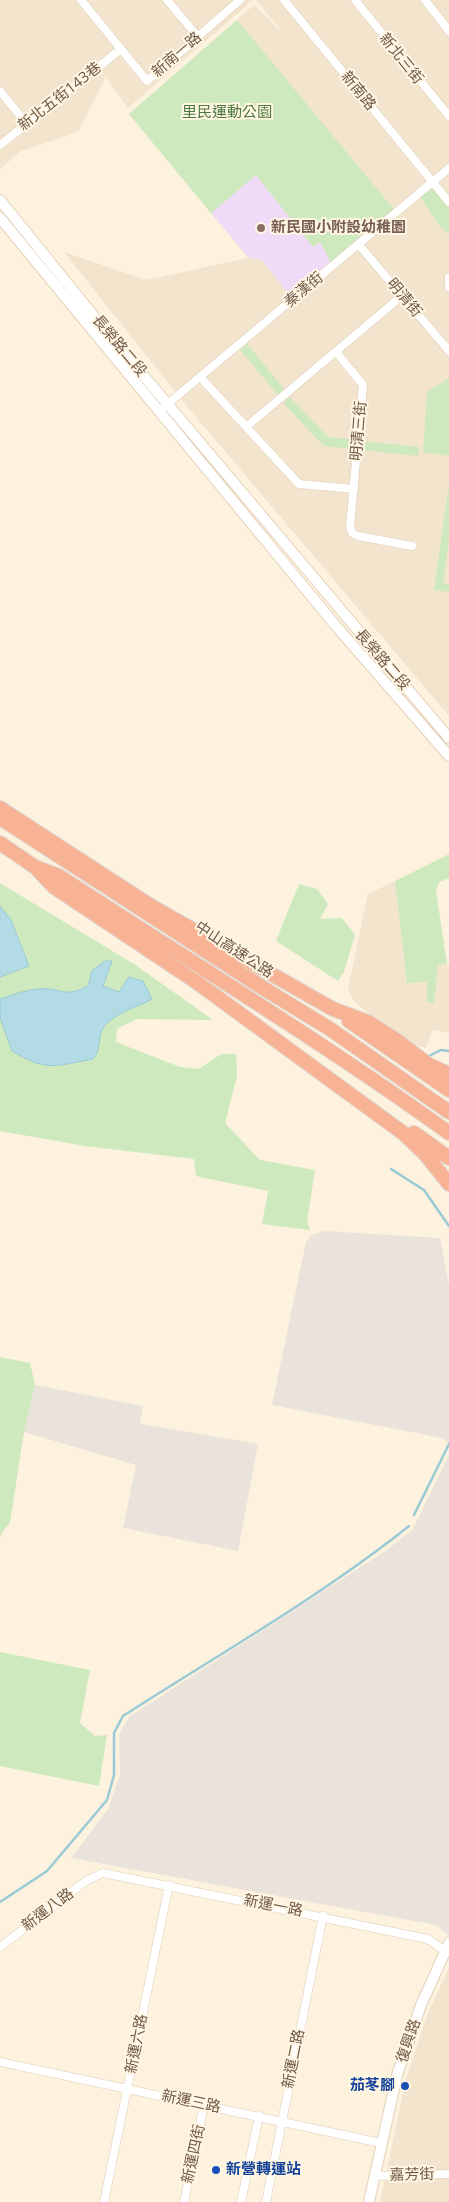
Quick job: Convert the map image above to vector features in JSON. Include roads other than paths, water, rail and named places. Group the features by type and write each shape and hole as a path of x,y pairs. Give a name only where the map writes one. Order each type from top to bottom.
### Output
{"highway":[{"path":"0,808 48,837 151,906 334,1009 449,1090"},
{"name":"中山高速公路","path":"0,818 263,988 330,1029 449,1112"},
{"path":"0,843 35,867 54,887 195,981 332,1079 403,1133 425,1154 449,1184"},
{"path":"35,867 59,876 390,1091 449,1133"},
{"path":"334,1009 368,1022 399,1042 429,1065 449,1074"},
{"path":"332,1079 345,1085 449,1158"}],"main road":[{"name":"長榮路二段","path":"0,200 240,491 449,738"},
{"name":"長榮路二段","path":"0,218 315,600 449,756"},
{"path":"230,498 240,491"},
{"path":"315,600 324,590"},
{"path":"432,736 441,729"},
{"name":"復興路","path":"369,2202 397,2076 421,2005 448,1949"}],"street":[{"name":"新南一路","path":"81,0 147,81 240,0"},
{"path":"167,0 198,37"},
{"name":"新南路","path":"284,0 449,202"},
{"name":"新北三街","path":"355,0 449,116"},
{"path":"425,0 449,31"},
{"name":"新北五街143巷","path":"0,145 121,49"},
{"path":"0,92 26,123"},
{"name":"秦漢街","path":"159,412 449,168"},
{"name":"明清街","path":"359,245 449,351"},
{"path":"449,277 449,287"},
{"path":"246,427 403,295"},
{"name":"明清三街","path":"336,352 363,385 350,527 352,534 412,546"},
{"path":"200,377 299,484 354,489"},
{"name":"新運一路","path":"97,1874 169,1885 323,1916 428,1939 448,1949"},
{"name":"新運八路","path":"0,1947 97,1874"},
{"name":"新運六路","path":"104,2202 169,1885"},
{"name":"新運二路","path":"266,2202 323,1916"},
{"name":"新運三路","path":"0,2062 381,2142"},
{"name":"新運四街","path":"184,2202 204,2105"},
{"path":"242,2202 259,2116"},
{"name":"嘉芳街","path":"374,2176 449,2174"}],"water":[{"path":"0,906 11,920 29,966 0,977"},
{"path":"105,961 112,961 103,986 119,992 129,977 143,981 152,999 118,1015 106,1024 101,1033 96,1056 93,1059 51,1066 34,1062 12,1051 0,1018 0,999 33,990 46,989 73,992 79,990 88,986 92,971"}],"waterway":[{"path":"427,1057 441,1050 449,1051"},
{"path":"391,1169 424,1190 449,1226"},
{"path":"414,1515 449,1444"},
{"path":"0,1902 47,1871 107,1800 114,1775 114,1733 123,1716 305,1601 409,1526"}],"place":[{"name":"新民國小附設幼稚園","path":"261,228"},
{"name":"茄苳腳","path":"405,2086"},
{"name":"新營轉運站","path":"216,2170"}],"park label":[{"name":"里民運動公園","path":"227,113"}]}
